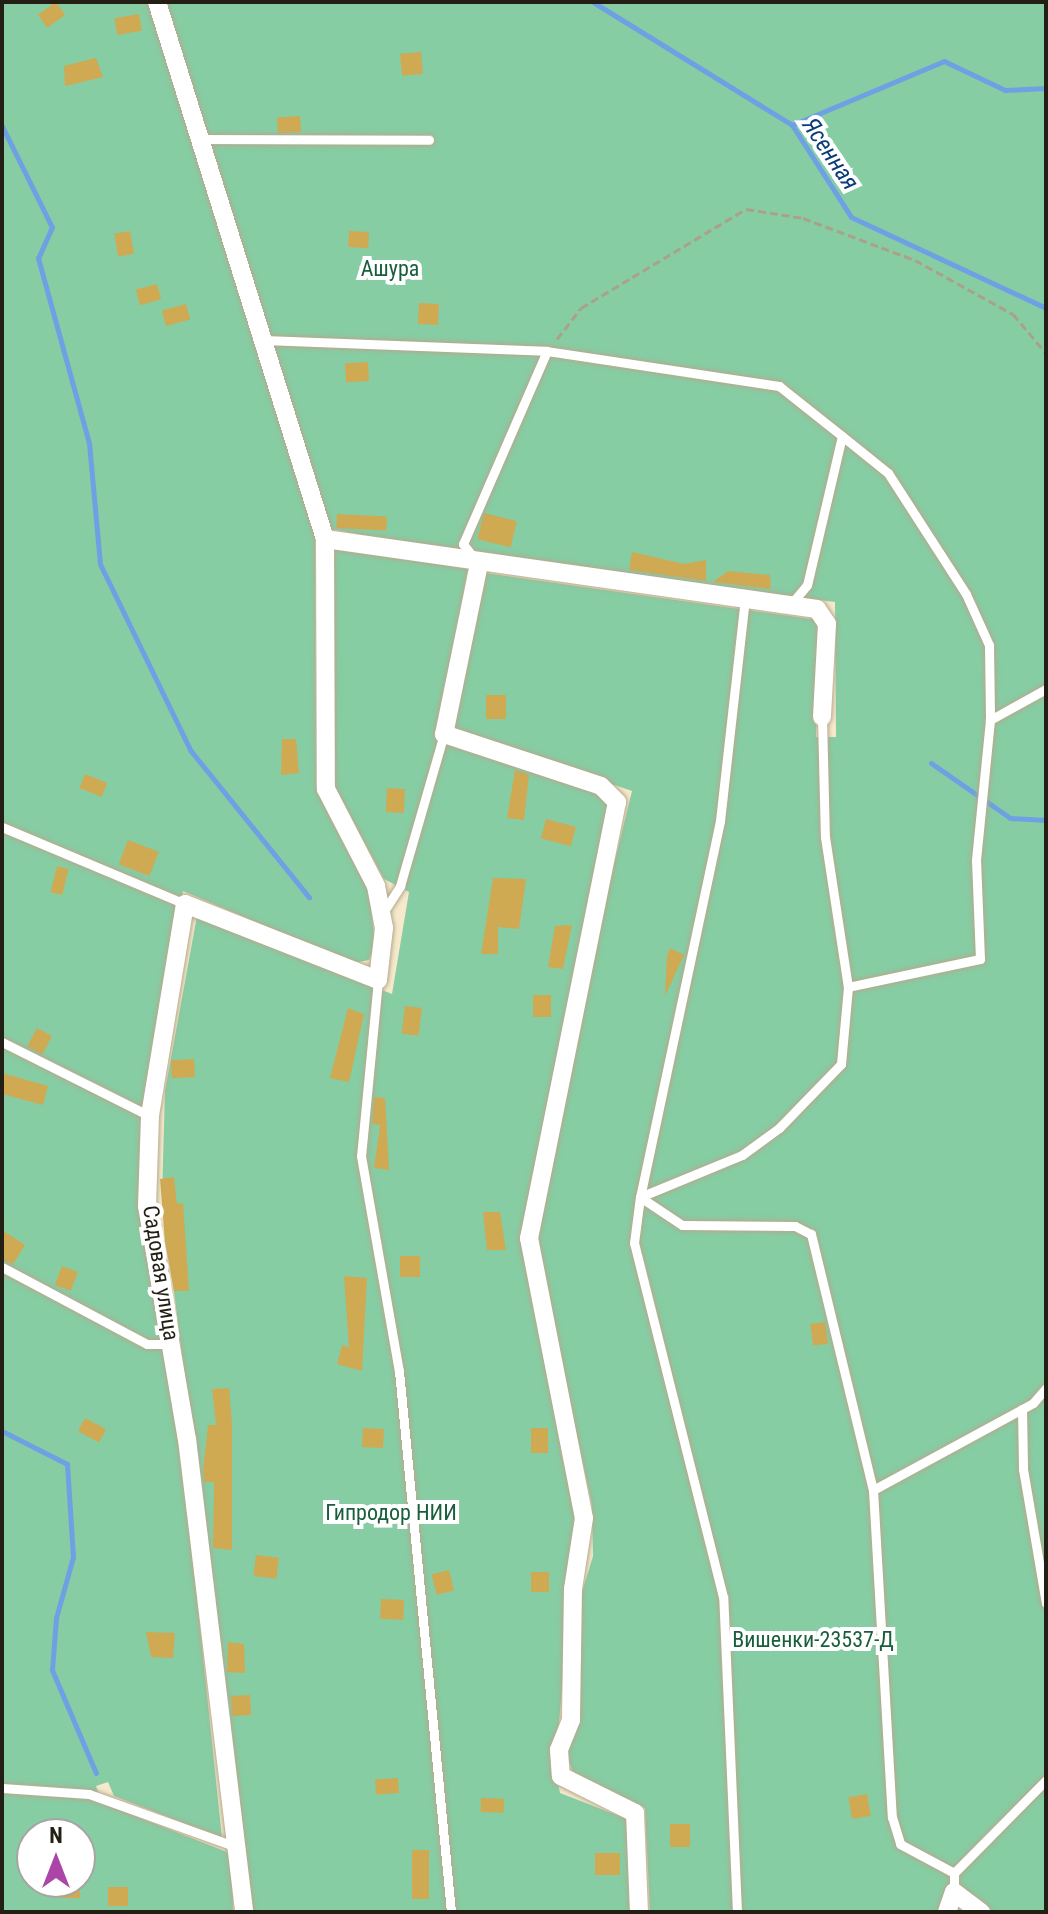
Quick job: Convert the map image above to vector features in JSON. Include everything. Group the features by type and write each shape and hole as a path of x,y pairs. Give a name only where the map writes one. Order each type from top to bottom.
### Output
{"street":[{"path":"157,2 259,340 325,539 324,777 376,886 381,915 378,980 185,904"},
{"path":"325,539 479,564 817,609 827,624 822,717"},
{"path":"479,564 444,734 601,786 617,802 529,1238 584,1518 573,1589 571,1720 559,1750 561,1776 635,1813 639,1912"},
{"name":"Садовая улица","path":"185,904 150,1116 147,1206 172,1344 244,1912"},
{"path":"947,1912 954,1892 981,1912"}],"lane":[{"path":"198,139 429,140"},
{"path":"259,340 547,351 779,386 888,473 966,594 989,645 990,720 976,860 980,959 848,987"},
{"path":"479,564 463,544 547,351"},
{"path":"791,604 807,585 842,436"},
{"path":"737,1912 723,1597 634,1243 640,1197 720,821 745,598"},
{"path":"990,720 1046,689"},
{"path":"640,1197 742,1155 779,1128 841,1064 848,987 825,837 822,717"},
{"path":"381,915 400,886 444,734"},
{"path":"2,827 185,904"},
{"path":"378,980 361,1156 399,1371 451,1912"},
{"path":"2,1042 150,1116"},
{"path":"640,1197 682,1225 795,1226 811,1234 873,1490 892,1817 900,1844 954,1873"},
{"path":"2,1267 147,1344 172,1344"},
{"path":"873,1490 1022,1409 1046,1388"},
{"path":"1022,1409 1023,1469 1046,1603"},
{"path":"954,1892 954,1873 1046,1780"},
{"path":"2,1788 89,1794 238,1848"}],"path":[{"path":"547,351 581,308 746,209 879,244 1013,314 1046,353"}],"green space":[{"path":"2,2 1046,2 1046,1910 995,1912 965,1897 940,1912 650,1912 645,1808 574,1775 565,1751 580,1599 593,1556 592,1505 534,1237 575,1024 632,791 454,730 485,573 818,620 816,737 836,737 835,602 487,558 331,529 315,537 316,786 369,887 375,945 369,960 353,963 183,891 148,1098 143,1202 177,1407 222,1838 114,1796 108,1782 96,1786 102,1803 232,1854 233,1912 2,1912"},
{"name":"Гипродор НИИ","path":"331,546 468,567 439,741 596,793 610,806 521,1234 578,1508 555,1769 560,1793 627,1819 633,1912 252,1912 162,1196 165,1091 197,916 392,994 409,892 384,879 332,782"}],"building":[{"path":"56,2 65,15 47,28 38,15"},
{"path":"139,14 142,31 117,35 114,18"},
{"path":"421,52 423,74 402,76 400,54"},
{"path":"96,58 103,77 65,86 64,66"},
{"path":"300,116 301,132 278,134 277,118"},
{"path":"130,231 134,254 118,256 114,234"},
{"path":"349,231 369,232 368,248 348,247"},
{"path":"157,284 161,299 140,305 136,290"},
{"path":"419,303 439,304 438,325 418,324"},
{"path":"186,304 190,319 166,326 162,310"},
{"path":"368,362 369,381 346,382 345,363"},
{"path":"484,513 517,521 510,547 477,539"},
{"path":"337,514 387,517 386,531 336,528"},
{"path":"632,552 684,564 706,560 706,581 629,570"},
{"path":"728,571 770,575 771,589 713,582"},
{"path":"486,695 506,695 506,719 486,719"},
{"path":"282,739 296,739 299,773 281,775"},
{"path":"515,770 529,775 524,820 507,818"},
{"path":"85,774 107,783 102,797 79,788"},
{"path":"387,788 405,789 404,813 386,812"},
{"path":"546,819 576,827 571,846 541,838"},
{"path":"128,840 159,852 149,876 119,864"},
{"path":"57,866 69,869 62,895 50,892"},
{"path":"493,878 526,879 519,929 498,927 498,954 481,954"},
{"path":"572,925 563,969 548,967 555,926"},
{"path":"670,948 684,955 665,996 667,956"},
{"path":"533,995 551,995 551,1017 533,1017"},
{"path":"405,1006 422,1008 418,1036 402,1034"},
{"path":"348,1008 364,1014 349,1082 330,1078"},
{"path":"37,1028 52,1036 42,1055 27,1047"},
{"path":"194,1059 195,1077 172,1078 171,1060"},
{"path":"2,1073 48,1086 43,1105 2,1094"},
{"path":"374,1097 385,1098 389,1170 374,1168 380,1125 372,1124"},
{"path":"174,1177 177,1204 183,1203 189,1291 174,1291 165,1242 160,1179"},
{"path":"483,1212 500,1212 506,1250 487,1250"},
{"path":"2,1230 25,1245 13,1264 2,1260"},
{"path":"400,1256 420,1256 420,1277 400,1277"},
{"path":"62,1266 78,1272 71,1291 55,1285"},
{"path":"344,1276 367,1278 362,1371 337,1364 342,1345 349,1347"},
{"path":"825,1322 828,1344 813,1346 810,1324"},
{"path":"229,1388 232,1550 213,1548 214,1482 204,1482 203,1471 208,1425 216,1425 212,1389"},
{"path":"85,1418 106,1429 99,1443 78,1431"},
{"path":"363,1428 384,1429 383,1448 362,1447"},
{"path":"531,1428 548,1428 548,1453 531,1453"},
{"path":"256,1555 279,1558 276,1579 253,1576"},
{"path":"449,1570 454,1590 437,1595 432,1574"},
{"path":"531,1572 549,1572 549,1592 531,1592"},
{"path":"381,1599 404,1600 403,1620 380,1619"},
{"path":"146,1632 175,1633 173,1658 151,1657"},
{"path":"228,1642 244,1644 245,1673 227,1672"},
{"path":"250,1695 251,1715 232,1716 231,1696"},
{"path":"398,1778 399,1793 376,1795 375,1780"},
{"path":"867,1794 871,1816 852,1819 848,1797"},
{"path":"481,1798 504,1799 503,1813 481,1812"},
{"path":"670,1824 690,1824 690,1847 670,1847"},
{"path":"412,1850 429,1850 429,1899 412,1899"},
{"path":"595,1853 620,1853 620,1875 595,1875"},
{"path":"108,1887 128,1887 128,1906 108,1906"}],"waterway":[{"name":"Ясенная","path":"593,2 792,125 851,217 1046,308"},
{"path":"792,125 944,61 1005,90 1046,88"},
{"path":"2,126 52,227 38,258 89,443 100,564 191,751 309,897"},
{"path":"931,763 1010,818 1046,820"},
{"path":"2,1431 67,1464 73,1557 56,1618 52,1670 96,1773"}],"park label":[{"name":"Ашура","path":"390,269"},
{"name":"Вишенки-23537-Д","path":"813,1640"}]}
